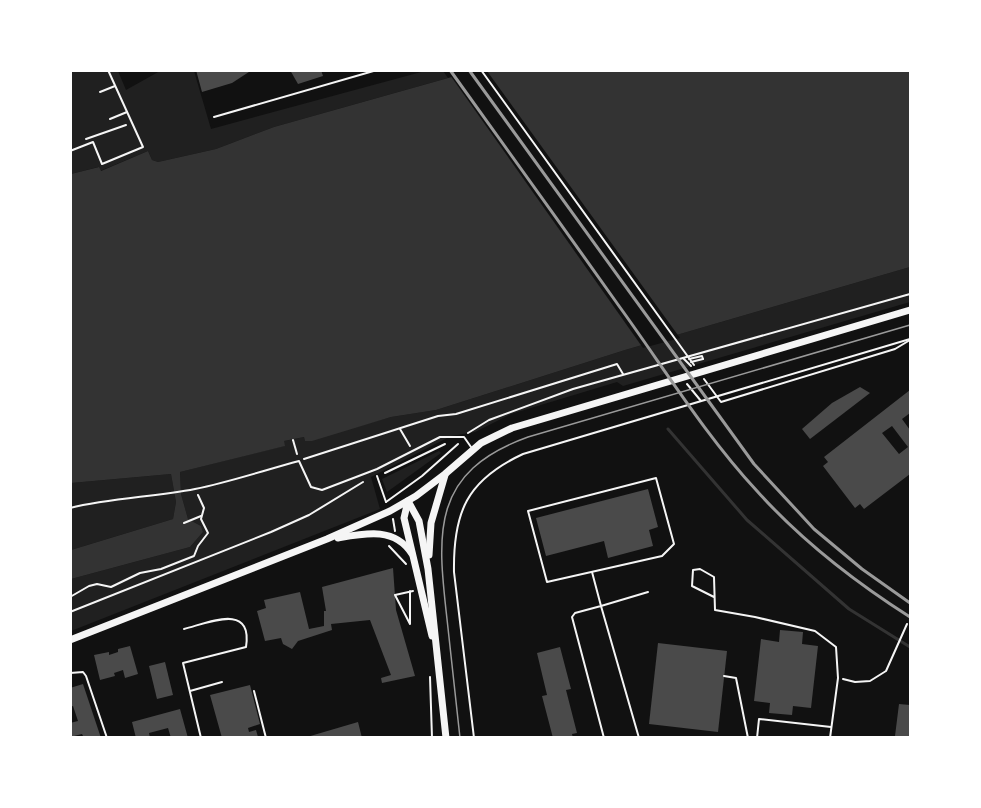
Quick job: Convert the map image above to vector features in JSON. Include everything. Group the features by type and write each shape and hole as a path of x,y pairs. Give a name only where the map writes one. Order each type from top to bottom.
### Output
{"main road":[{"path":"70,640 327,540 408,501 445,474 472,449 512,428 910,310"},
{"path":"428,569 431,523 445,474"},
{"path":"408,501 404,518 436,651"},
{"path":"408,501 419,521 428,569 446,738"},
{"path":"327,540 380,533 402,542 411,552 416,565"}],"lane":[{"path":"70,508 196,489 299,461 311,487 322,490 377,469 440,437 464,436 472,449"},
{"path":"656,478 674,544 662,556 592,572 547,582 528,511 656,478"},
{"path":"714,597 692,586 693,570 700,568 714,577 715,610 815,631 836,647 837,678 830,738"},
{"path":"592,572 639,738"},
{"path":"604,738 572,617 575,613 648,592"},
{"path":"184,629 228,618 239,619 244,624 247,640 246,647 183,663 201,738"},
{"path":"70,674 83,672 86,676 107,738"},
{"path":"189,691 222,682"},
{"path":"254,690 266,738"},
{"path":"757,738 759,719 831,727"}],"path":[{"path":"70,151 93,142 102,164 143,147 108,70"},
{"path":"359,70 361,75"},
{"path":"214,117 377,70"},
{"path":"481,70 695,368"},
{"path":"100,92 115,86"},
{"path":"110,119 127,112"},
{"path":"88,144 86,138 126,124"},
{"path":"464,436 489,420 573,389 910,294"},
{"path":"702,376 721,402 895,349 910,340"},
{"path":"474,738 454,572 454,546 460,516 480,482 496,469 523,454 910,340"},
{"path":"683,358 690,363 703,359 702,356 689,359"},
{"path":"293,440 299,461 438,416 467,411 617,364 623,374"},
{"path":"686,382 701,401"},
{"path":"400,429 407,443"},
{"path":"70,612 309,515 363,482 448,442"},
{"path":"377,476 386,502"},
{"path":"70,597 89,586 97,584 111,587 140,573 194,556 198,546 208,534 201,516 204,508 196,489"},
{"path":"184,523 201,516"},
{"path":"410,591 410,613 410,624 395,595 410,591"},
{"path":"837,678 855,682 870,681 886,670 907,624"},
{"path":"724,676 736,678 748,738"}],"shaded area":[{"path":"71,71 118,71 126,90 160,71 194,71 211,129 425,71 443,71 448,78 274,127 216,149 158,162 152,160 148,151 100,171 98,167 71,174"},
{"path":"473,71 910,71 910,267 625,350 436,410 391,417 312,441 305,441 304,437 284,441 285,446 180,472 181,494 188,519 201,526 203,532 190,547 71,579 71,550 173,519 176,502 171,474 71,483 71,174 99,167 101,171 148,151 152,160 158,162 216,149 274,127"},
{"path":"910,267 910,302 623,386 617,382 511,414 475,432 451,436 371,477 380,509 71,631 71,579 190,547 203,532 201,526 188,519 181,494 180,472 284,446 284,441 304,437 305,441 391,417 436,410 625,350"},
{"path":"439,451 441,453 387,492 382,479"},
{"path":"171,474 176,502 173,519 71,550 71,483"}],"pier":[{"path":"464,70 487,71 680,338 643,348 450,75"}],"building":[{"path":"196,70 252,70 232,83 202,92"},
{"path":"290,70 321,70 323,76 298,84"},
{"path":"860,387 870,393 810,439 802,429 832,403"},
{"path":"910,390 910,413 902,419 910,430 910,474 864,509 860,504 855,508 823,466 828,462 824,457","holes":["892,426 908,447 899,454 882,433"]},
{"path":"648,489 658,527 649,530 653,546 608,558 604,541 546,556 536,518"},
{"path":"393,568 396,610 415,676 382,683 381,678 391,675 370,620 331,624 332,630 298,641 292,649 283,644 281,638 265,641 257,611 266,608 264,600 300,592 309,629 324,626 324,611 326,611 322,587"},
{"path":"780,630 803,632 802,644 818,646 811,708 793,706 792,715 769,713 770,703 754,701 761,639 779,642"},
{"path":"658,643 727,651 718,732 649,724"},
{"path":"130,646 138,674 125,678 123,670 114,673 115,676 100,680 94,655 109,652 109,655 118,652 118,649"},
{"path":"560,647 571,689 566,690 577,733 572,734 573,738 553,738 542,696 547,695 537,653"},
{"path":"165,662 173,695 157,699 149,666"},
{"path":"83,684 101,738 84,738 82,734 70,737 70,723 78,721 73,706 70,707 70,688"},
{"path":"250,685 260,724 248,728 249,732 256,730 258,737 222,738 210,695"},
{"path":"899,704 910,705 910,738 895,736"},
{"path":"180,709 188,738 171,738 168,728 149,733 150,738 136,738 132,722"},
{"path":"358,722 362,738 307,738 307,737"}],"waterway":[{"path":"668,429 747,520 849,609 910,647"}],"tram line":[{"path":"460,738 444,588 443,532 447,509 457,487 473,468 496,451 528,437 910,325"}],"railway":[{"path":"450,70 685,401 738,470 810,543 849,575 910,617"},
{"path":"469,70 754,464 814,529 862,569 910,603"}]}
